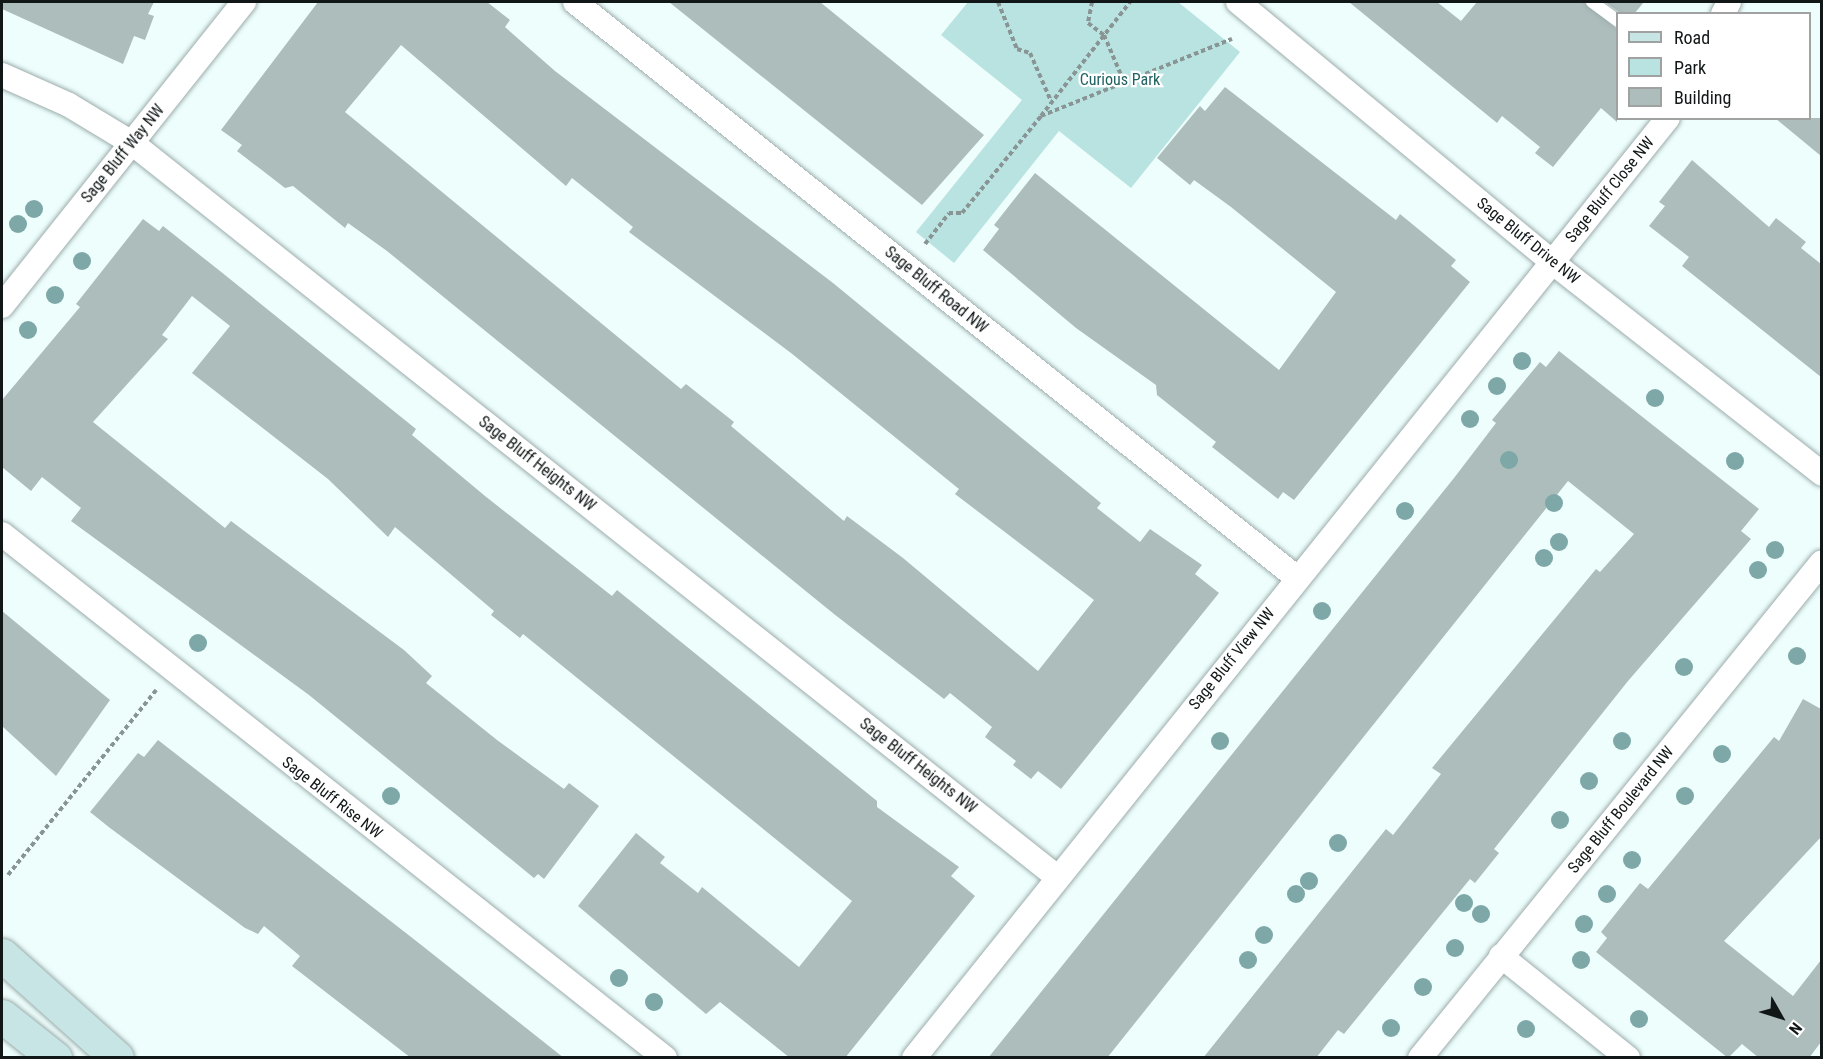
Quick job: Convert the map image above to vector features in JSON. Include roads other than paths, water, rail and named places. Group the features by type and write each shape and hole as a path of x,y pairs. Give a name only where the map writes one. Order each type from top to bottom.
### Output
{"main road":[{"path":"2,957 117,1058"},
{"path":"2,1016 55,1058"}],"street":[{"name":"Sage Bluff Way NW","path":"2,306 244,2"},
{"name":"Sage Bluff Road NW","path":"575,2 1298,578"},
{"name":"Sage Bluff Drive NW","path":"1238,2 1552,262 1821,474"},
{"name":"Sage Bluff Heights NW","path":"2,75 69,105 132,143 1058,877"},
{"name":"Sage Bluff Close NW","path":"1552,262 1666,120"},
{"name":"Sage Bluff View NW","path":"914,1058 1552,262"},
{"name":"Sage Bluff Rise NW","path":"2,534 665,1058"},
{"name":"Sage Bluff Boulevard NW","path":"1420,1058 1821,562"},
{"path":"1502,956 1628,1058"}],"lane":[{"path":"1592,2 1616,20"}],"park label":[{"name":"Curious Park","path":"1120,80"}]}
